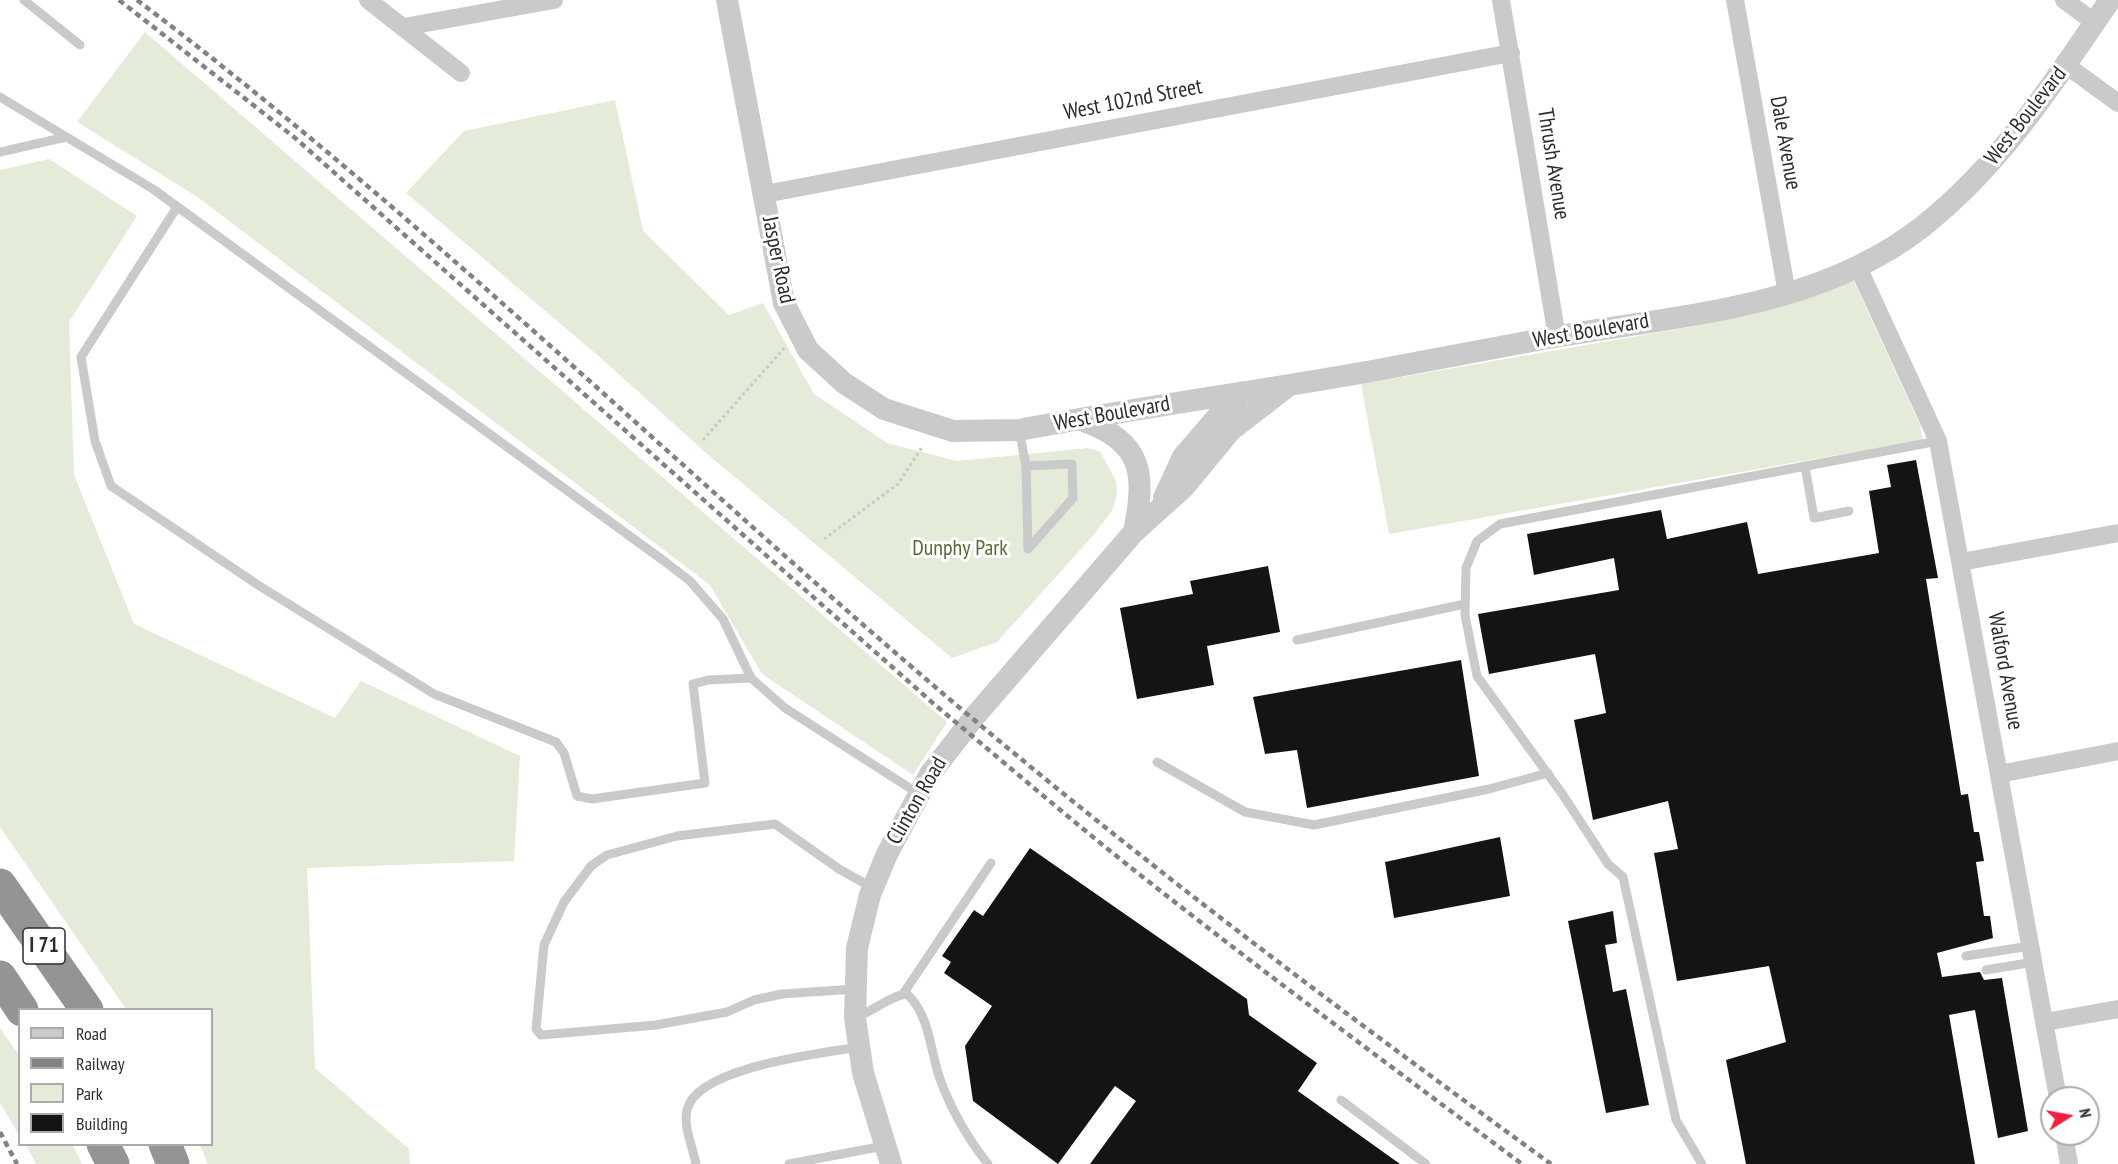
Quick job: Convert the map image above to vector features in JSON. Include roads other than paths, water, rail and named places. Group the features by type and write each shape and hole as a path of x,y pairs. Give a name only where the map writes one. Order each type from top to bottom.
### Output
{"highway":[{"name":"I 71","path":"0,885 86,1008"},
{"name":"I 71","path":"0,976 21,1008"},
{"path":"104,1146 113,1164"},
{"path":"166,1146 173,1164"}],"street":[{"path":"368,0 461,73"},
{"path":"404,27 554,0"},
{"name":"Jasper Road","path":"727,0 784,303 808,350 844,383 884,409 953,431"},
{"name":"Thrush Avenue","path":"1501,0 1557,337"},
{"name":"Dale Avenue","path":"1735,0 1787,294"},
{"path":"2064,0 2094,22"},
{"name":"West Boulevard","path":"953,431 1019,430 1752,304 1787,294 1858,267 1921,228 1974,181 2025,123 2110,0"},
{"name":"West 102nd Street","path":"765,194 1511,53"},
{"path":"2066,65 2118,103"},
{"name":"Walford Avenue","path":"1858,267 1938,441 2056,1086"},
{"name":"Clinton Road","path":"888,1155 863,1072 855,1018 857,948 873,888 887,854 930,774 962,732 1134,532 1159,508 1183,457 1225,422 1290,384"},
{"name":"Clinton Road","path":"1225,422 1243,392"},
{"path":"1079,419 1104,428 1119,439 1133,459 1141,484 1134,532"},
{"path":"1961,562 2118,533"},
{"path":"1999,774 2118,752"},
{"path":"2045,1022 2118,1009"},
{"path":"2066,1146 2069,1164"}],"lane":[{"path":"24,0 80,45"},
{"path":"0,98 153,189 690,581 723,619 751,678 785,708 919,794"},
{"path":"0,152 66,137"},
{"path":"177,207 81,357 95,441 111,486 258,585 434,694 556,742 564,753 577,796 592,799 705,783 693,684 708,680 751,678"},
{"path":"1019,430 1026,466 1028,549 1073,498 1072,464 1026,466"},
{"path":"1702,1164 1676,1120 1623,877 1608,864 1548,773 1477,676 1465,604 1466,568 1477,541 1500,524 1938,441"},
{"path":"1805,466 1814,518 1849,512"},
{"path":"1297,640 1465,604"},
{"path":"1157,762 1245,812 1314,825 1489,789 1548,773"},
{"path":"855,989 782,994 754,1000 727,1012 656,1025 541,1035 536,1029 544,945 564,902 591,866 607,855 677,836 775,824 839,869 873,888"},
{"path":"903,994 991,863"},
{"path":"1966,956 2032,954"},
{"path":"1986,970 2032,954"},
{"path":"855,1018 879,1008 897,995 903,994 913,1000 919,1009 947,1098 988,1164"},
{"path":"696,1164 686,1117 687,1107 707,1084 762,1066 859,1047"},
{"path":"1341,1100 1426,1164"},
{"path":"789,1164 888,1155"}],"railway":[{"path":"119,0 294,137 934,704 1067,816 1241,953 1522,1164"},
{"path":"137,0 345,167 546,342 846,610 1020,758 1244,936 1551,1164"},
{"path":"0,1132 17,1164"}],"park label":[{"name":"Dunphy Park","path":"960,549"}]}
